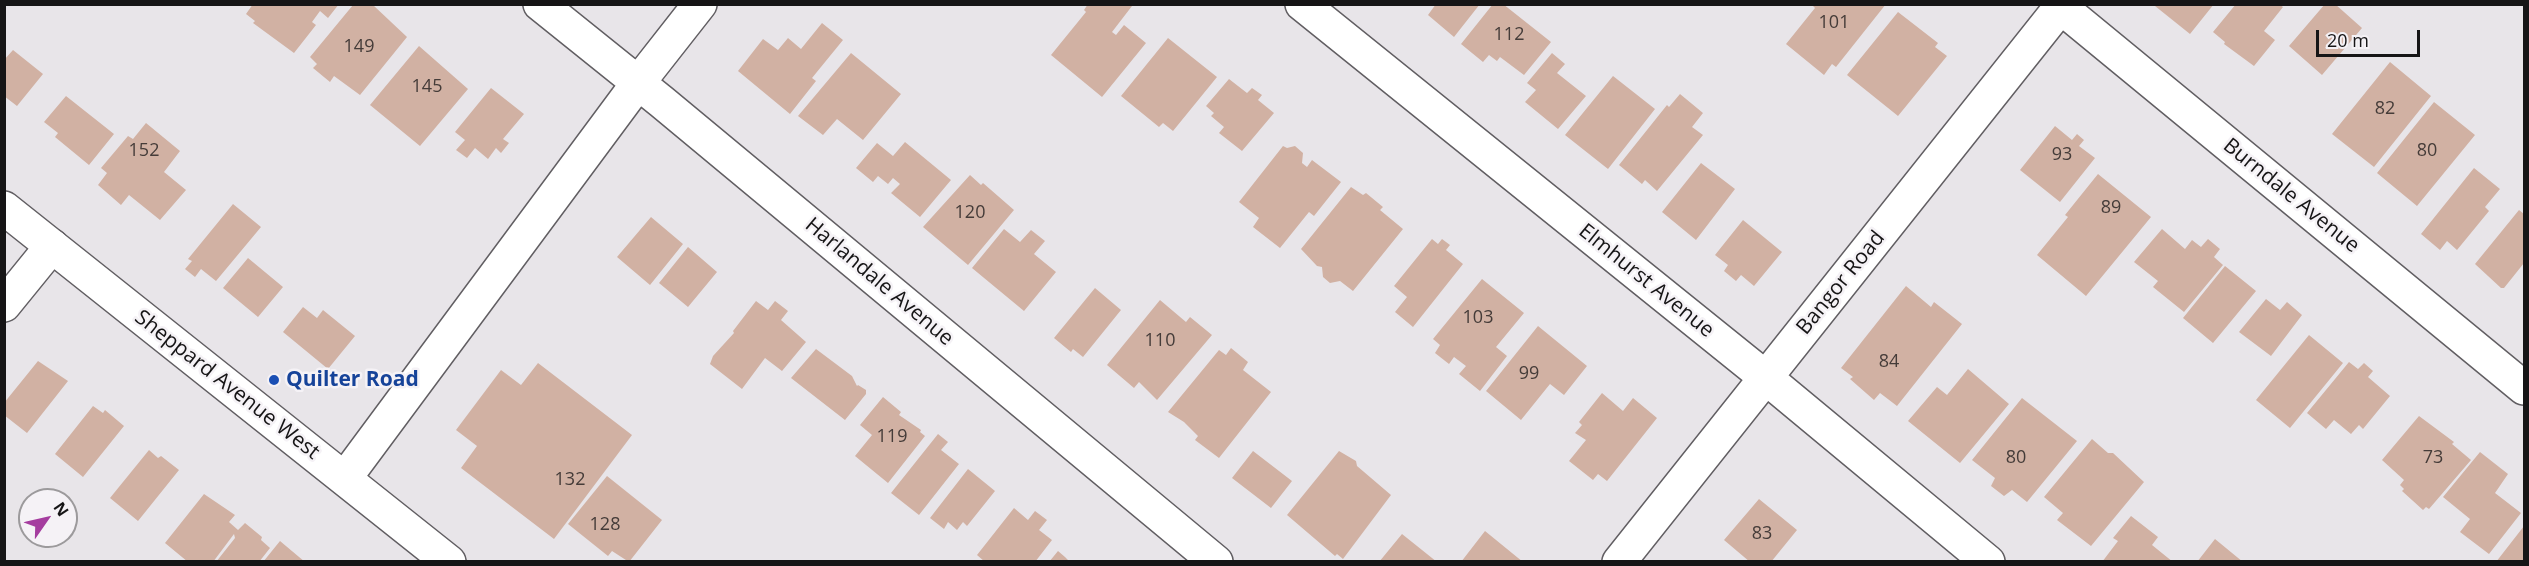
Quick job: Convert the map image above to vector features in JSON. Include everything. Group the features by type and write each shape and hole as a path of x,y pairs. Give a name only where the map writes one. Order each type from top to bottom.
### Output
{"street":[{"name":"Harlandale Avenue","path":"540,4 638,82 1216,561"},
{"path":"345,478 638,82 700,4"},
{"name":"Elmhurst Avenue","path":"1302,4 1766,377 1988,561"},
{"name":"Bangor Road","path":"1618,561 2060,6"},
{"name":"Burndale Avenue","path":"2060,6 2524,388"},
{"name":"Sheppard Avenue West","path":"4,208 449,561"},
{"path":"4,305 52,246"}],"building":[{"path":"253,4 339,4 328,18 320,11 312,22 316,25 294,53 253,23 255,21 246,14"},
{"path":"1088,4 1130,4 1132,6 1112,32 1116,35 1124,25 1146,43 1102,97 1051,55 1086,12 1084,10"},
{"path":"1436,4 1480,4 1454,37 1428,15"},
{"path":"1493,4 1503,4 1551,42 1524,75 1500,57 1497,61 1489,55 1483,62 1461,44"},
{"path":"1811,4 1886,4 1836,67 1832,64 1824,75 1786,44 1815,8"},
{"path":"2157,4 2214,4 2190,34 2155,6"},
{"path":"2236,4 2279,4 2283,7 2264,31 2275,40 2254,66 2224,44 2225,42 2213,32"},
{"path":"2325,4 2335,4 2362,28 2322,75 2289,46"},
{"path":"353,5 373,5 407,37 360,95 334,76 330,82 313,68 317,64 310,57"},
{"path":"1898,12 1938,43 1935,47 1947,56 1898,116 1847,75"},
{"path":"822,23 843,40 812,78 816,81 790,114 738,71 763,39 778,50 788,38 801,49"},
{"path":"1168,38 1217,77 1173,131 1163,123 1159,127 1121,96"},
{"path":"419,46 468,89 420,146 370,105"},
{"path":"13,50 43,74 17,106 4,96 4,60"},
{"path":"851,53 901,94 863,140 837,119 823,135 798,116"},
{"path":"1552,53 1565,64 1557,73 1586,96 1558,129 1525,102 1536,90 1527,83"},
{"path":"2390,62 2431,96 2374,167 2332,134"},
{"path":"1613,76 1655,109 1608,169 1565,135"},
{"path":"1229,79 1247,93 1252,88 1262,95 1258,100 1274,113 1242,151 1219,133 1224,127 1211,116 1214,113 1206,106"},
{"path":"491,88 524,114 503,139 509,143 501,153 496,148 488,159 475,148 467,158 456,150 465,140 455,132"},
{"path":"1680,94 1703,113 1692,127 1703,135 1657,191 1645,180 1642,184 1619,165 1667,105 1669,107"},
{"path":"66,96 114,134 89,165 55,137 58,133 44,122"},
{"path":"2434,102 2475,135 2417,206 2377,173"},
{"path":"146,123 180,151 164,172 186,190 160,220 129,195 121,205 98,185 107,173 101,168 128,136 133,139"},
{"path":"2055,126 2072,140 2077,134 2084,140 2079,146 2095,158 2060,202 2020,170"},
{"path":"905,142 951,180 920,217 891,193 900,184 893,178 888,184 878,176 873,182 856,168 877,143 893,156"},
{"path":"1283,146 1287,148 1295,146 1303,153 1302,163 1307,167 1312,160 1341,182 1314,216 1309,212 1280,248 1253,227 1259,218 1239,202"},
{"path":"1701,163 1735,189 1696,240 1662,212"},
{"path":"2474,168 2500,189 2485,207 2489,211 2457,250 2447,241 2440,250 2421,234"},
{"path":"2098,174 2151,217 2086,296 2037,255 2068,217 2065,215"},
{"path":"970,175 981,185 983,183 1014,210 968,265 923,227"},
{"path":"1351,187 1363,195 1366,193 1383,207 1380,210 1403,229 1353,291 1340,281 1330,283 1323,277 1322,267 1317,266 1301,249"},
{"path":"233,204 261,227 216,281 201,269 195,277 185,269 192,261 188,259"},
{"path":"2519,210 2524,214 2524,263 2504,288 2501,288 2475,264"},
{"path":"651,217 683,244 650,285 617,257"},
{"path":"1743,220 1782,252 1754,286 1741,275 1736,281 1724,271 1728,265 1715,255"},
{"path":"1004,229 1020,242 1031,230 1045,241 1034,254 1056,272 1024,311 972,268"},
{"path":"2162,229 2185,249 2192,240 2201,247 2208,239 2220,249 2214,257 2223,265 2184,312 2153,287 2158,281 2134,262"},
{"path":"1432,239 1438,244 1442,239 1450,245 1446,250 1463,264 1413,327 1395,312 1407,297 1394,286"},
{"path":"688,247 717,272 688,307 659,283"},
{"path":"248,258 283,287 258,317 223,288"},
{"path":"2225,266 2256,291 2213,343 2183,318"},
{"path":"1482,279 1524,313 1496,347 1507,356 1480,391 1459,374 1466,366 1454,357 1449,364 1435,353 1440,345 1433,339"},
{"path":"1906,286 1931,307 1934,302 1962,324 1897,406 1880,393 1874,400 1850,379 1853,377 1841,368"},
{"path":"1095,288 1121,310 1083,357 1073,349 1071,352 1054,338"},
{"path":"2266,299 2280,310 2287,302 2302,315 2271,356 2239,332"},
{"path":"1160,300 1186,322 1190,317 1212,335 1157,400 1139,382 1134,388 1107,365"},
{"path":"756,301 768,310 775,301 788,311 781,320 806,342 782,371 765,358 742,389 710,364 713,356 734,333 733,331"},
{"path":"303,307 317,318 323,310 355,336 328,369 283,332"},
{"path":"1538,326 1587,366 1564,395 1550,384 1521,420 1486,391"},
{"path":"2309,335 2343,363 2290,428 2256,400"},
{"path":"1231,348 1248,362 1243,370 1271,392 1219,458 1195,440 1198,436 1184,422 1168,412 1219,350 1226,355"},
{"path":"816,349 852,376 857,386 866,390 866,394 845,420 791,378"},
{"path":"38,361 68,381 27,433 4,415 4,403"},
{"path":"2349,362 2358,369 2364,363 2373,371 2368,377 2390,396 2363,429 2359,425 2351,434 2334,420 2326,429 2307,413"},
{"path":"538,363 632,435 554,539 461,468 477,446 456,430 501,370 521,385"},
{"path":"1968,369 2009,404 1960,463 1908,421 1937,387 1947,395"},
{"path":"1602,393 1623,411 1633,398 1657,418 1607,481 1598,474 1593,480 1569,461 1586,440 1575,433 1582,425 1579,422"},
{"path":"883,397 901,412 899,415 921,430 920,432 925,436 888,483 855,456 872,435 860,425"},
{"path":"2022,398 2077,441 2027,502 2012,490 2004,496 1991,486 1995,478 1972,460"},
{"path":"93,406 103,413 105,410 124,426 83,477 55,454"},
{"path":"2419,416 2454,442 2452,444 2471,460 2429,509 2426,507 2423,510 2402,491 2404,489 2400,485 2404,480 2382,460"},
{"path":"938,434 948,442 941,450 959,464 919,515 891,493"},
{"path":"2092,439 2108,453 2113,453 2144,482 2091,546 2057,520 2063,513 2044,497"},
{"path":"149,450 179,470 138,521 110,498"},
{"path":"1253,451 1292,481 1271,508 1232,478"},
{"path":"1339,451 1356,461 1357,466 1391,495 1343,559 1337,554 1335,556 1287,515"},
{"path":"2480,452 2508,474 2495,493 2521,513 2489,554 2460,532 2470,519 2443,497"},
{"path":"968,469 995,491 967,526 963,522 957,530 948,522 944,529 930,518"},
{"path":"607,476 662,520 629,562 612,551 608,556 568,524"},
{"path":"204,494 235,515 229,522 238,530 245,523 262,537 261,540 270,548 259,562 216,562 235,538 234,534 213,562 188,562 165,543"},
{"path":"1759,499 1797,530 1771,562 1750,562 1724,540"},
{"path":"1014,508 1028,520 1035,511 1047,520 1039,530 1052,540 1035,562 985,562 977,555"},
{"path":"2131,516 2158,537 2152,545 2173,562 2102,562 2118,541 2113,538"},
{"path":"2524,526 2524,562 2496,562"},
{"path":"1485,531 1523,562 1461,562"},
{"path":"1402,534 1437,562 1379,562"},
{"path":"2215,539 2243,562 2197,562"},
{"path":"280,541 305,562 263,562"},
{"path":"1058,551 1065,557 1070,562 1049,562"}],"place":[{"name":"Quilter Road","path":"274,380"}]}
